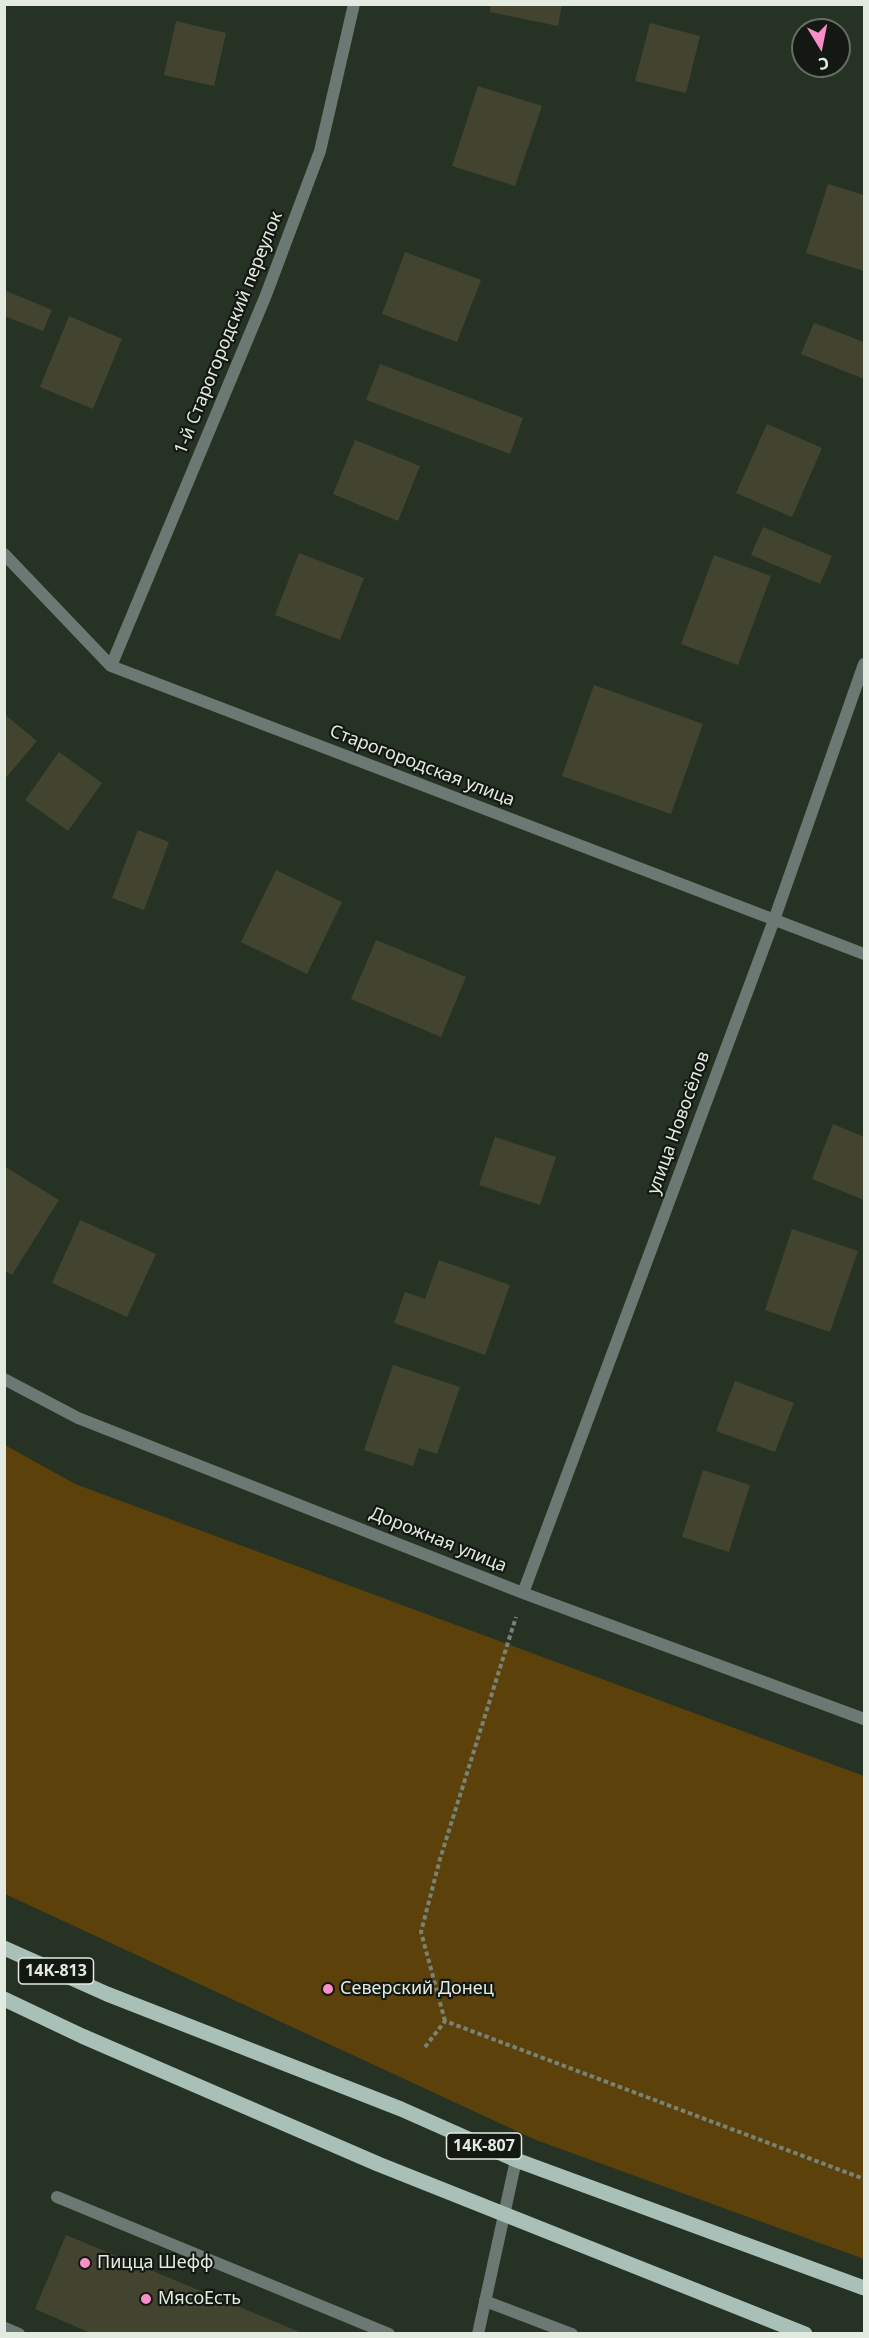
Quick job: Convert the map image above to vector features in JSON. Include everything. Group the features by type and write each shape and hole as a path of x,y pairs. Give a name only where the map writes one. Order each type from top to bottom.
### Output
{"main road":[{"name":"14К-813","path":"4,1948 107,1994"},
{"name":"14К-807","path":"107,1994 401,2109 516,2160 864,2288"},
{"name":"14К-813","path":"4,1999 82,2036 502,2215"},
{"path":"502,2215 806,2334"}],"street":[{"name":"1-й Старогородский переулок","path":"111,666 266,295 320,152 354,4"},
{"name":"Старогородская улица","path":"4,554 111,666 864,954"},
{"name":"улица Новосёлов","path":"523,1593 774,920 864,664"},
{"name":"Дорожная улица","path":"4,1379 78,1418 523,1593 864,1719"},
{"path":"478,2334 502,2215 516,2160"},
{"path":"57,2197 389,2334"},
{"path":"485,2301 572,2334"},
{"path":"5,2328 19,2334"}],"path":[{"path":"445,2021 421,1932 440,1859 523,1593"},
{"path":"425,2047 445,2021"},
{"path":"445,2021 864,2179"}],"shaded area":[{"path":"5,1445 75,1484 864,1776 864,2259 536,2140 5,1894"}],"building":[{"path":"491,4 562,4 558,26 490,12"},
{"path":"176,21 226,33 214,86 164,75"},
{"path":"650,23 700,36 686,93 635,81"},
{"path":"478,86 542,106 515,186 452,166"},
{"path":"828,184 864,195 864,271 806,253"},
{"path":"405,252 481,280 457,342 382,314"},
{"path":"4,290 52,310 43,331 4,316"},
{"path":"69,316 122,339 93,409 40,387"},
{"path":"814,323 864,342 864,379 801,354"},
{"path":"380,364 523,418 510,454 366,400"},
{"path":"767,424 822,448 792,517 736,493"},
{"path":"355,440 420,466 398,521 333,494"},
{"path":"763,527 832,556 820,584 751,555"},
{"path":"299,553 364,578 340,640 275,615"},
{"path":"714,555 771,576 738,665 681,644"},
{"path":"594,685 703,724 671,814 562,776"},
{"path":"4,714 37,741 4,780"},
{"path":"59,752 102,783 68,831 25,800"},
{"path":"138,830 169,842 144,910 112,898"},
{"path":"276,870 342,902 307,974 241,942"},
{"path":"376,940 466,977 441,1037 351,999"},
{"path":"833,1124 864,1137 864,1200 812,1179"},
{"path":"495,1137 556,1157 540,1205 479,1185"},
{"path":"4,1166 59,1200 12,1275 4,1270"},
{"path":"80,1220 156,1254 127,1317 52,1283"},
{"path":"792,1229 858,1251 830,1332 765,1310"},
{"path":"439,1260 510,1285 485,1355 394,1323 405,1292 425,1299"},
{"path":"393,1365 460,1387 437,1454 419,1448 413,1466 364,1450"},
{"path":"735,1381 794,1403 775,1452 716,1431"},
{"path":"703,1470 750,1485 729,1552 682,1537"},
{"path":"66,2235 302,2334 93,2334 35,2309"}],"place":[{"name":"Северский Донец","path":"328,1989"},
{"name":"Пицца Шефф","path":"85,2263"},
{"name":"МясоЕсть","path":"146,2299"}]}
